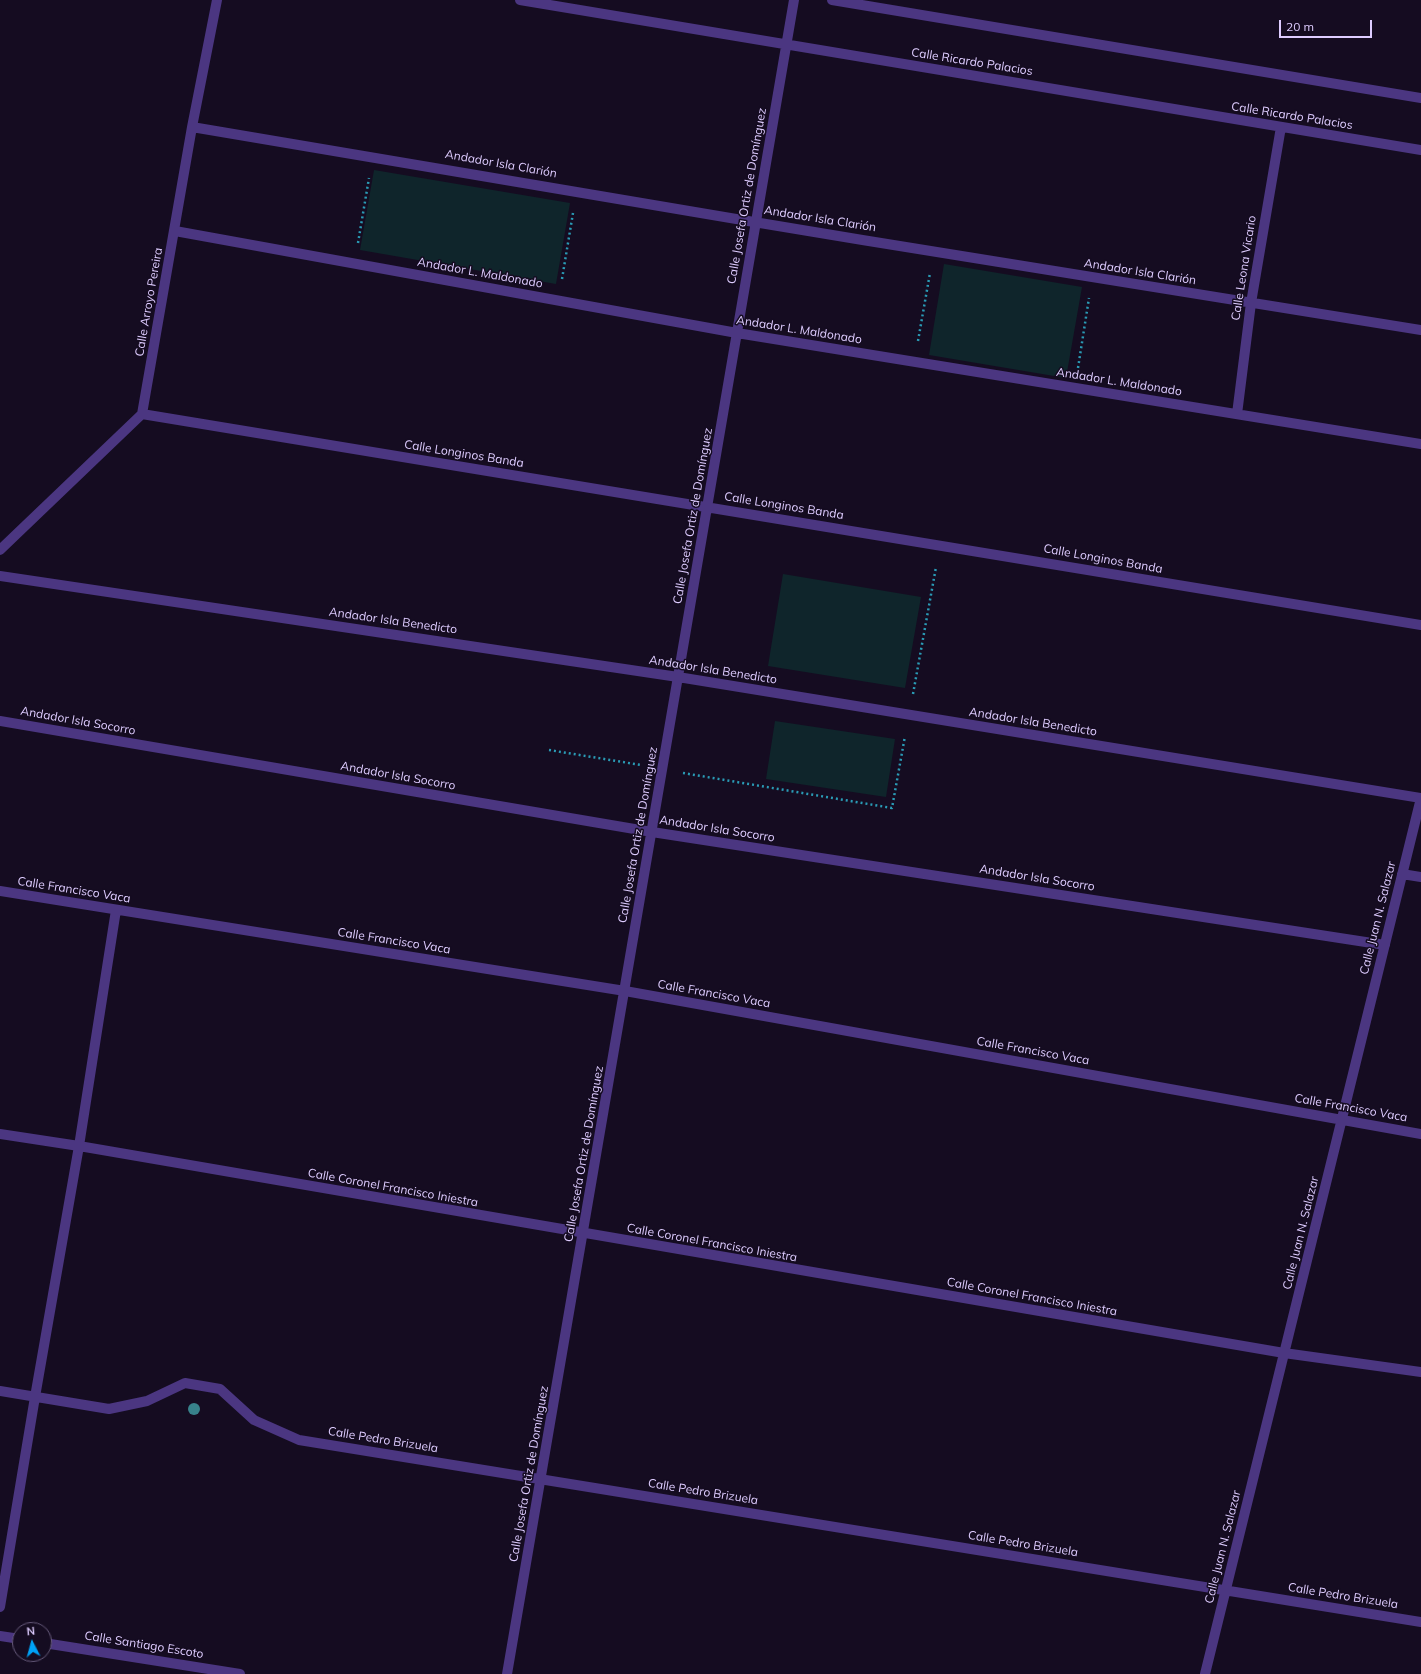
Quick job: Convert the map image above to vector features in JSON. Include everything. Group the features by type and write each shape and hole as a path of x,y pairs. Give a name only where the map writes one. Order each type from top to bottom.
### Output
{"street":[{"name":"Calle Arroyo Pereira","path":"142,414 192,127 216,0"},
{"name":"Calle Ricardo Palacios","path":"520,0 1421,150"},
{"name":"Calle Josefa Ortiz de Domínguez","path":"507,1674 794,0"},
{"path":"832,0 1421,98"},
{"name":"Andador Isla Clarión","path":"192,127 373,156 756,222 1421,330"},
{"name":"Calle Leona Vicario","path":"1237,414 1251,303 1281,127"},
{"name":"Andador L. Maldonado","path":"175,231 737,333 1421,444"},
{"path":"0,550 142,414"},
{"name":"Calle Longinos Banda","path":"142,414 1421,625"},
{"name":"Andador Isla Benedicto","path":"0,576 678,677 1421,798"},
{"name":"Andador Isla Socorro","path":"0,721 652,832 1385,945"},
{"name":"Calle Juan N. Salazar","path":"1205,1674 1421,798"},
{"path":"1402,874 1421,877"},
{"name":"Calle Francisco Vaca","path":"0,891 625,991 1421,1134"},
{"path":"0,1607 34,1397 79,1146 116,910"},
{"name":"Calle Coronel Francisco Iniestra","path":"0,1134 79,1146 583,1234 1284,1353 1421,1372"},
{"name":"Calle Pedro Brizuela","path":"0,1391 109,1409 147,1401 185,1383 220,1389 254,1420 299,1440 1421,1622"},
{"path":"0,1636 12,1638"},
{"name":"Calle Santiago Escoto","path":"52,1644 240,1674"}],"path":[{"path":"354,264 373,156"},
{"path":"558,301 577,191"},
{"path":"915,362 934,251"},
{"path":"1075,388 1092,277"},
{"path":"549,750 892,808 940,545"}],"shaded area":[{"path":"374,170 570,203 556,284 360,250"},
{"path":"944,264 1082,287 1066,378 929,355"},
{"path":"783,574 921,597 905,688 768,666"},
{"path":"775,721 895,739 886,797 766,779"}]}
